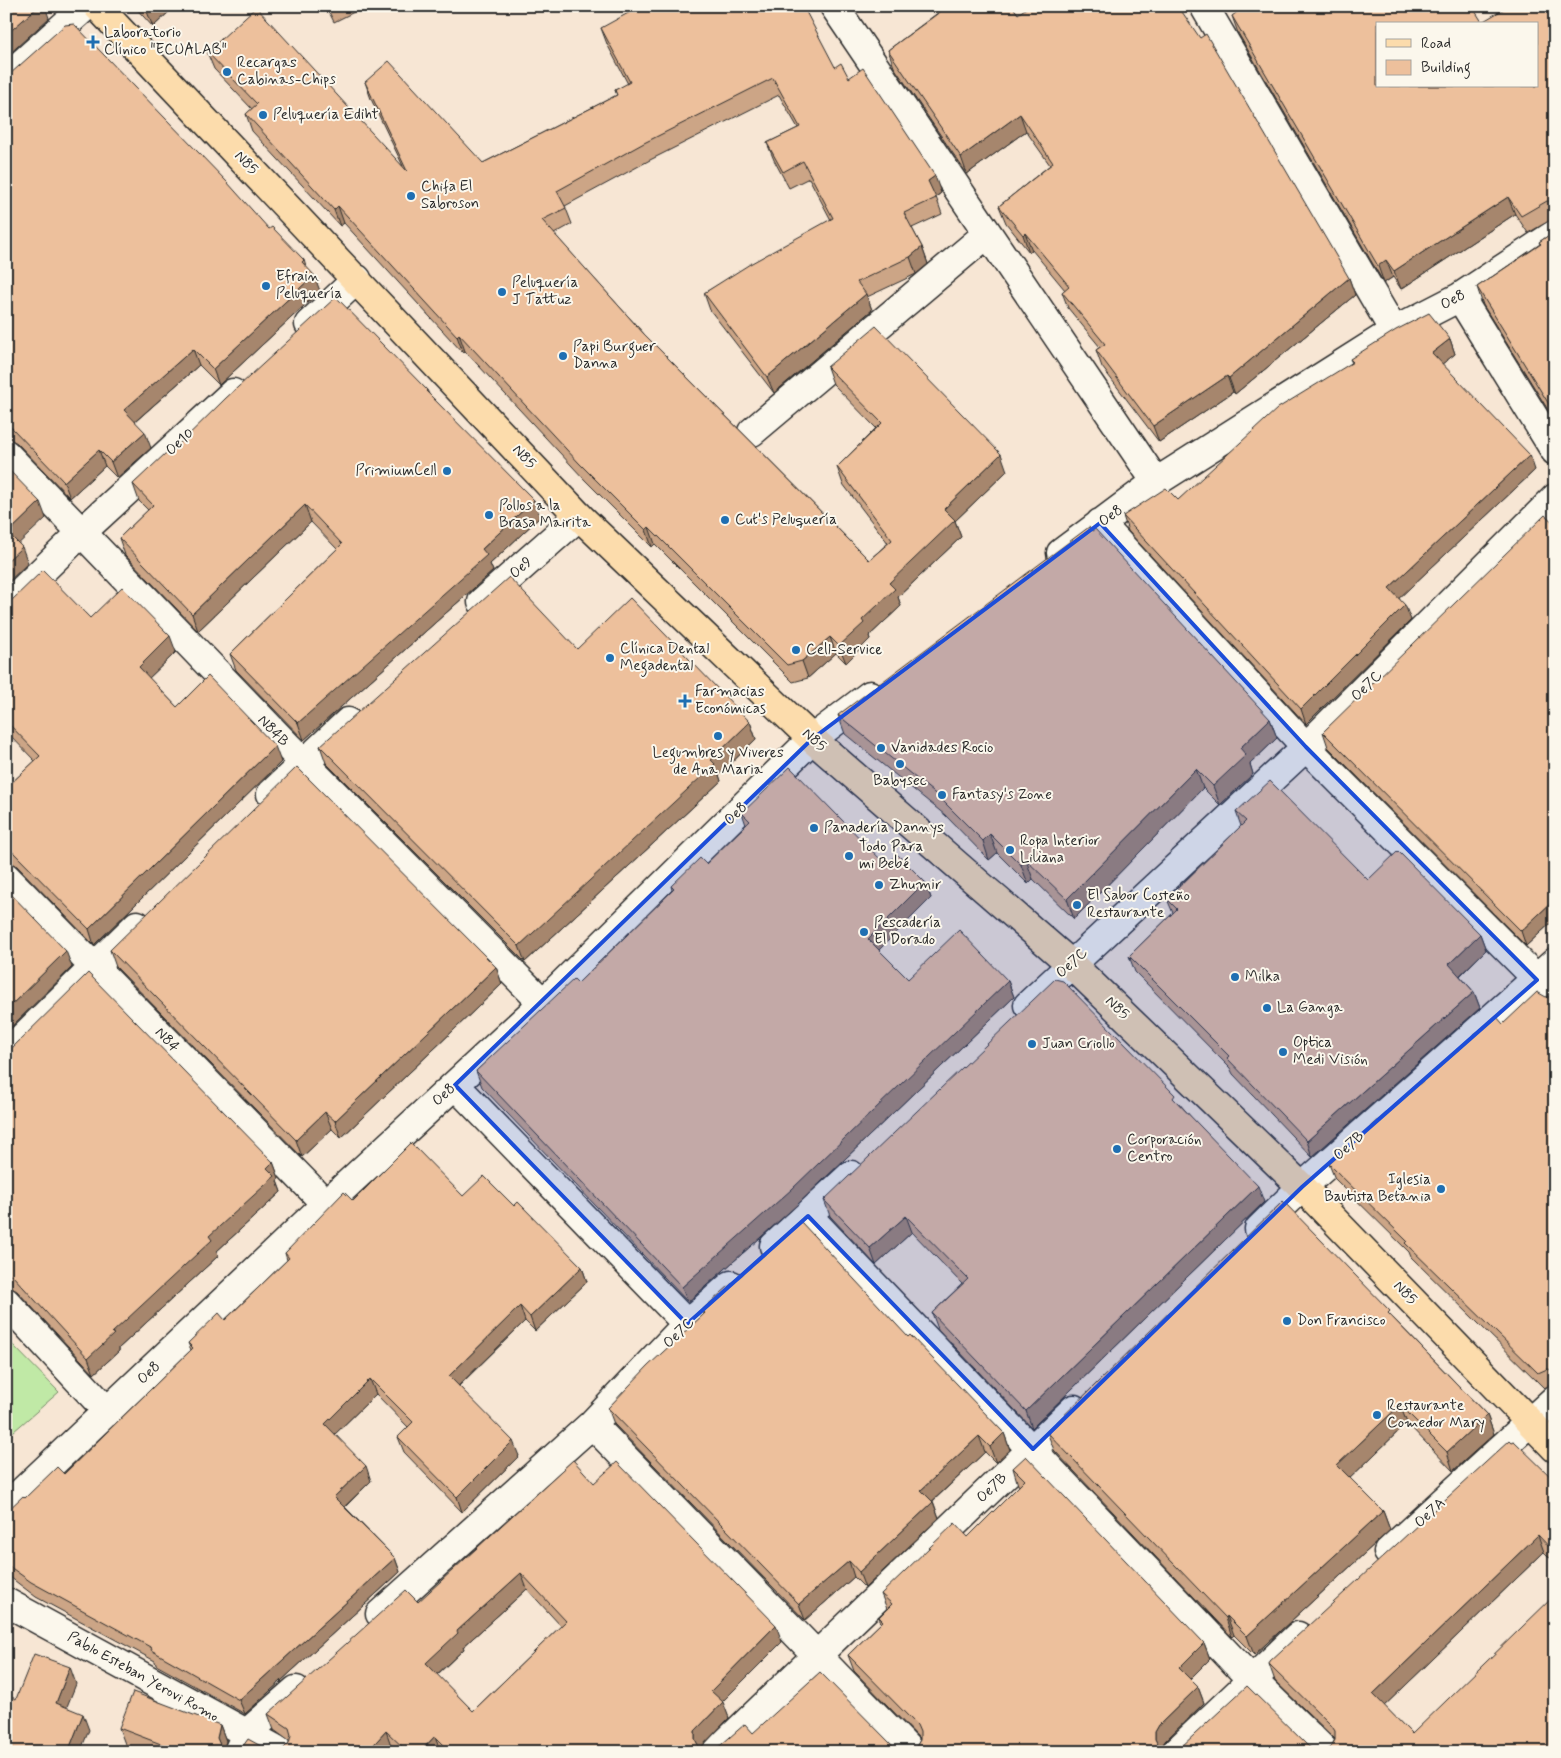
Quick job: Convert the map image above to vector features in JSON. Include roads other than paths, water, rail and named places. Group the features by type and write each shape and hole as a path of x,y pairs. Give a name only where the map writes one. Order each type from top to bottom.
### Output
{"main road":[{"name":"N85","path":"98,6 579,516 812,739 1071,964 1302,1187 1555,1448"}],"street":[{"path":"6,78 86,6"},
{"path":"834,6 1156,482"},
{"path":"1204,6 1394,331"},
{"path":"752,432 987,234"},
{"name":"Oe8","path":"1044,565 1156,482 1394,331 1460,297 1555,234"},
{"path":"291,339 357,279"},
{"path":"1460,297 1555,451"},
{"name":"Oe10","path":"6,606 81,533 255,373"},
{"name":"N84B","path":"6,454 304,762 543,1004"},
{"name":"Oe7C","path":"1007,1025 1306,747 1555,498"},
{"name":"Oe9","path":"460,622 579,516"},
{"path":"1100,523 1306,747 1549,980"},
{"name":"Oe8","path":"6,1507 326,1204 543,1004 812,739 892,679"},
{"path":"255,810 304,762 363,709"},
{"name":"N84","path":"6,878 326,1204"},
{"path":"6,1054 158,905"},
{"name":"Oe7B","path":"1239,1249 1302,1187 1549,980"},
{"path":"455,1085 687,1324"},
{"name":"Oe7C","path":"364,1629 592,1424 687,1324 808,1216 872,1154"},
{"path":"808,1216 1251,1679 1326,1752"},
{"path":"6,1302 108,1412"},
{"name":"Oe7B","path":"716,1752 1089,1394"},
{"name":"Oe7A","path":"1368,1571 1555,1400"},
{"path":"592,1424 911,1752"},
{"name":"Pablo Esteban Yerovi Romo","path":"6,1602 242,1743 281,1752"},
{"path":"1176,1752 1317,1618"},
{"path":"242,1743 312,1675"}],"place":[{"name":"Laboratorio Clínico \"ECUALAB\"","path":"93,42"},
{"name":"Recargas Cabinas-Chips","path":"227,72"},
{"name":"Peluquería Ediht","path":"263,115"},
{"name":"Chifa El Sabroson","path":"411,196"},
{"name":"Efrain Peluquería","path":"266,286"},
{"name":"Peluquería J Tattuz","path":"502,292"},
{"name":"Papi Burguer Danna","path":"563,356"},
{"name":"PrimiumCell","path":"447,471"},
{"name":"Pollos a la Brasa Mairita","path":"489,515"},
{"name":"Cut's Peluquería","path":"725,520"},
{"name":"Cell-Service","path":"796,650"},
{"name":"Clínica Dental Megadental","path":"610,658"},
{"name":"Farmacias Económicas","path":"685,701"},
{"name":"Legumbres y Viveres de Ana Maria","path":"718,736"},
{"name":"Vanidades Rocio","path":"881,748"},
{"name":"Babysec","path":"900,764"},
{"name":"Fantasy's Zone","path":"942,795"},
{"name":"Panadería Dannys","path":"814,828"},
{"name":"Ropa Interior Liliana","path":"1010,850"},
{"name":"Todo Para mi Bebé","path":"849,856"},
{"name":"Zhumir","path":"879,885"},
{"name":"El Sabor Costeño Restaurante","path":"1077,905"},
{"name":"Pescadería El Dorado","path":"864,932"},
{"name":"Milka","path":"1235,977"},
{"name":"La Ganga","path":"1267,1008"},
{"name":"Juan Criollo","path":"1032,1044"},
{"name":"Optica Medi Visión","path":"1283,1052"},
{"name":"Corporación Centro","path":"1117,1149"},
{"name":"Iglesia Bautista Betania","path":"1441,1189"},
{"name":"Don Francisco","path":"1287,1321"},
{"name":"Restaurante Comedor Mary","path":"1377,1415"}]}
